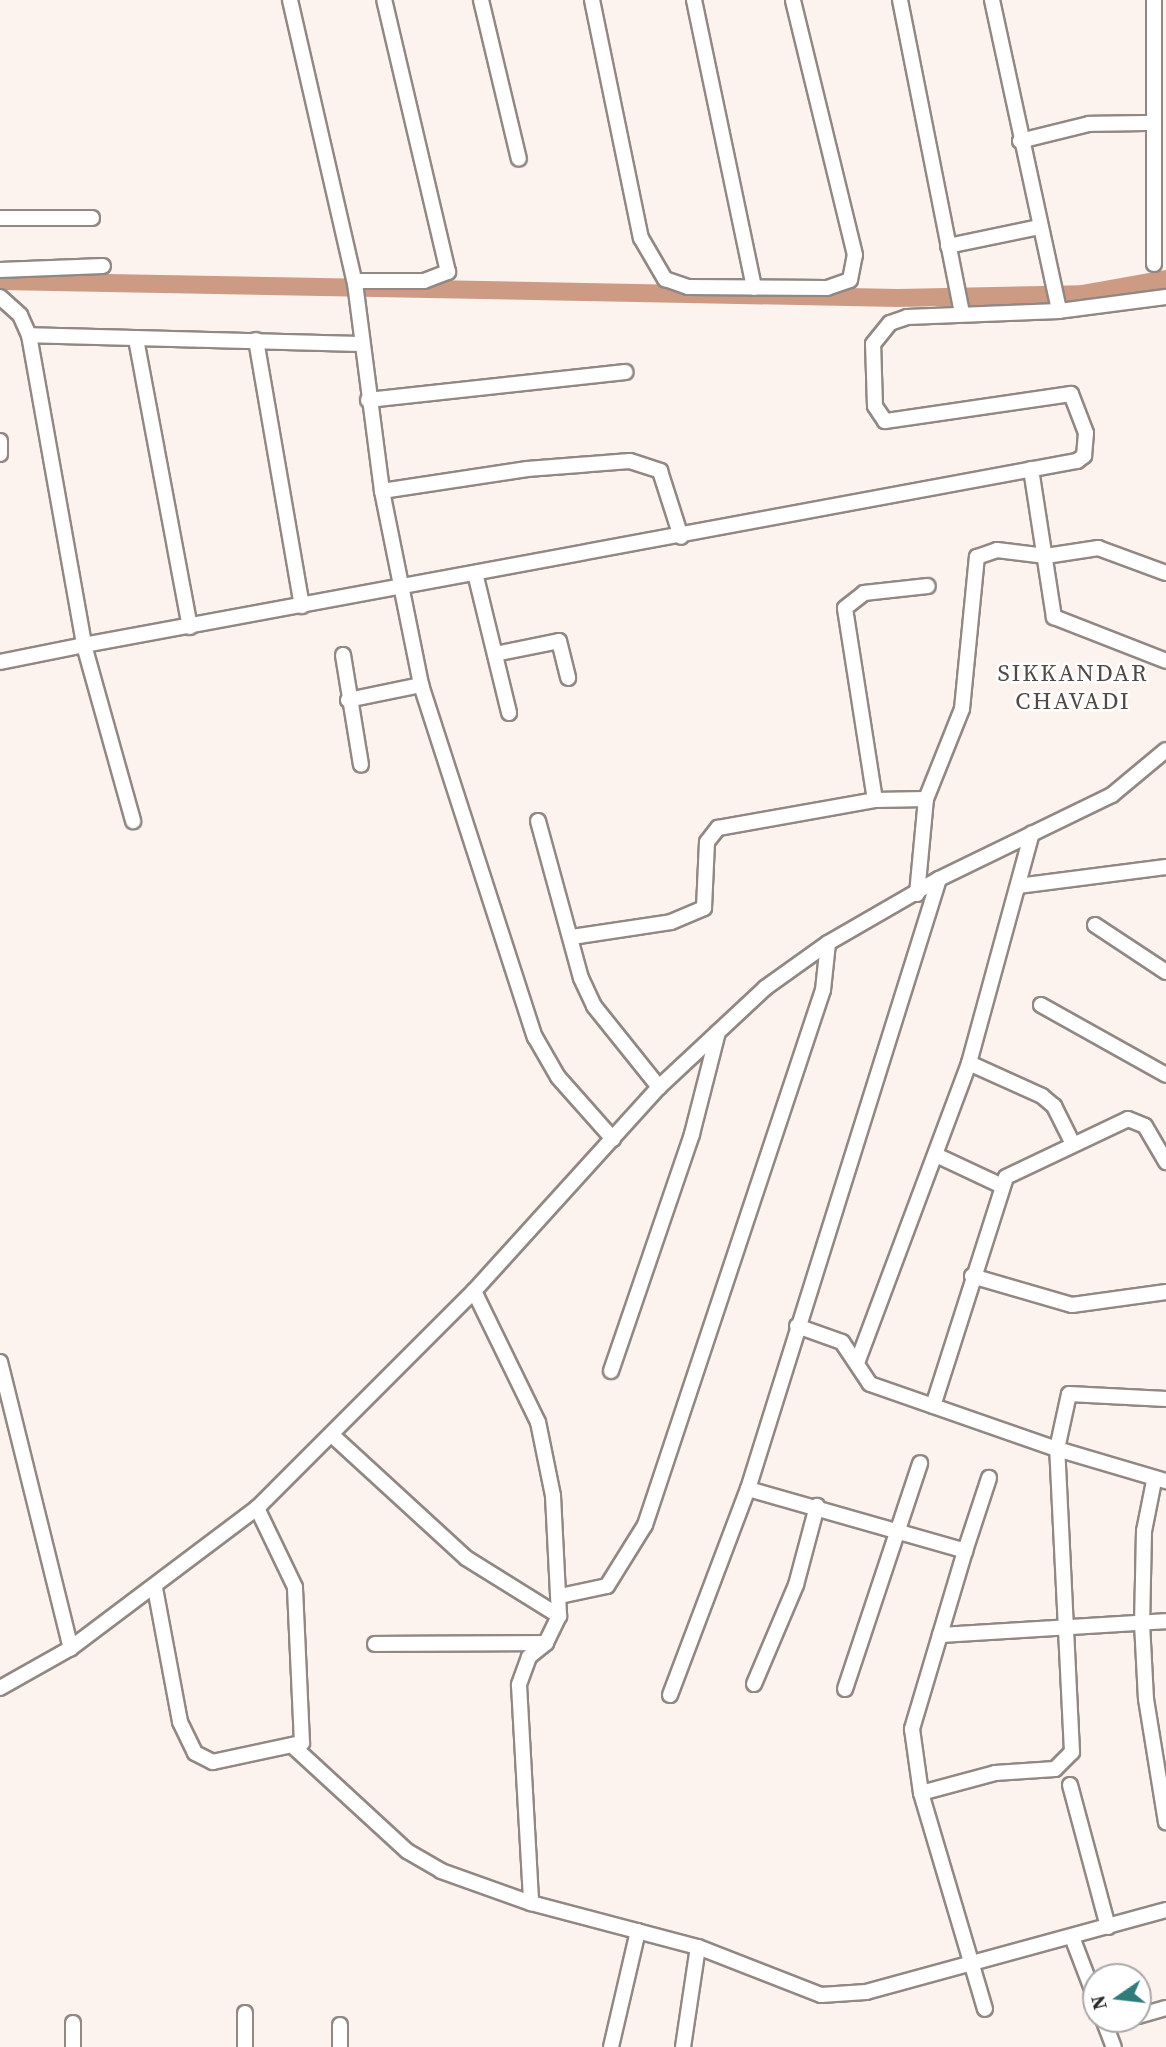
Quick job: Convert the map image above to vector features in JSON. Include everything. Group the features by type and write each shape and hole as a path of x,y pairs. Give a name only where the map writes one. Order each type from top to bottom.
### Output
{"street":[{"path":"290,0 355,282 368,401 382,491 422,685 535,1037 558,1077 613,1139"},
{"path":"355,282 424,281 448,272 383,0"},
{"path":"481,0 519,159"},
{"path":"592,0 641,238 665,279 688,287 827,288 850,280 855,270 793,0"},
{"path":"694,0 754,288"},
{"path":"900,0 961,313"},
{"path":"992,0 1020,141 1059,311"},
{"path":"1154,0 1154,264"},
{"path":"1020,141 1089,124 1154,123"},
{"path":"0,218 92,218"},
{"path":"948,246 1040,226"},
{"path":"0,270 103,266"},
{"path":"0,297 20,315 29,335 84,645 133,821"},
{"path":"0,662 681,537 1031,469 1084,456 1086,433 1071,394 895,421 879,417 870,363 880,332 907,317 1059,311 1166,297"},
{"path":"29,335 362,344"},
{"path":"136,339 190,627"},
{"path":"256,340 302,606"},
{"path":"368,401 625,372"},
{"path":"0,441 0,454"},
{"path":"382,491 527,468 630,461 660,471 681,537"},
{"path":"1031,469 1051,609 1061,624 1166,661"},
{"path":"917,894 926,799 962,709 977,557 997,550 1045,556 1098,548 1166,573"},
{"path":"475,573 509,713"},
{"path":"875,800 845,608 864,593 928,586"},
{"path":"495,654 559,641 568,678"},
{"path":"343,655 348,700 361,765"},
{"path":"348,700 422,685"},
{"path":"0,1688 71,1648 155,1588 257,1508 333,1436 474,1291 659,1087 718,1031 828,943 939,879 1112,795 1166,750"},
{"path":"572,937 671,922 704,908 707,842 718,828 875,800 926,799"},
{"path":"538,821 594,1006 659,1087"},
{"path":"858,1363 969,1063 1032,833"},
{"path":"1018,886 1166,867"},
{"path":"670,1696 748,1489 797,1326 877,1092 939,879"},
{"path":"1095,925 1166,972"},
{"path":"560,1596 607,1586 645,1525 823,990 828,943"},
{"path":"1041,1005 1166,1074"},
{"path":"611,1371 692,1134 718,1031"},
{"path":"969,1063 1042,1096 1054,1106 1072,1142"},
{"path":"933,1406 1000,1185 1072,1142 1138,1120 1166,1162"},
{"path":"936,1155 1000,1185"},
{"path":"972,1276 1072,1305 1166,1292"},
{"path":"474,1291 538,1422 552,1496 560,1596 559,1616 546,1643 529,1657 519,1685 531,1903"},
{"path":"797,1326 842,1342 870,1384 1057,1449 1160,1481 1144,1531 1142,1623 1146,1699 1166,1822"},
{"path":"0,1362 71,1648"},
{"path":"921,1793 1066,1762 1075,1737 1065,1628 1057,1449 1069,1394 1166,1399"},
{"path":"333,1436 466,1558 559,1616"},
{"path":"845,1689 864,1618 900,1528 920,1463"},
{"path":"985,2009 921,1793 912,1728 989,1478"},
{"path":"748,1489 900,1528 965,1551"},
{"path":"754,1684 796,1585 817,1506"},
{"path":"155,1588 180,1721 195,1754 213,1762 295,1748 306,1730 295,1587 257,1508"},
{"path":"940,1635 1166,1621"},
{"path":"375,1644 546,1643"},
{"path":"295,1748 407,1851 442,1871 531,1903 698,1947 821,1995 866,1992 1166,1910"},
{"path":"1070,1785 1108,1927"},
{"path":"611,2047 638,1931"},
{"path":"1072,1937 1082,1963"},
{"path":"684,2047 698,1947"},
{"path":"245,2013 245,2047"},
{"path":"73,2023 73,2047"},
{"path":"340,2025 340,2047"}],"waterway":[{"path":"0,281 898,298 1082,294 1166,279"}],"district":[{"name":"SIKKANDAR CHAVADI","path":"1073,687"}]}
